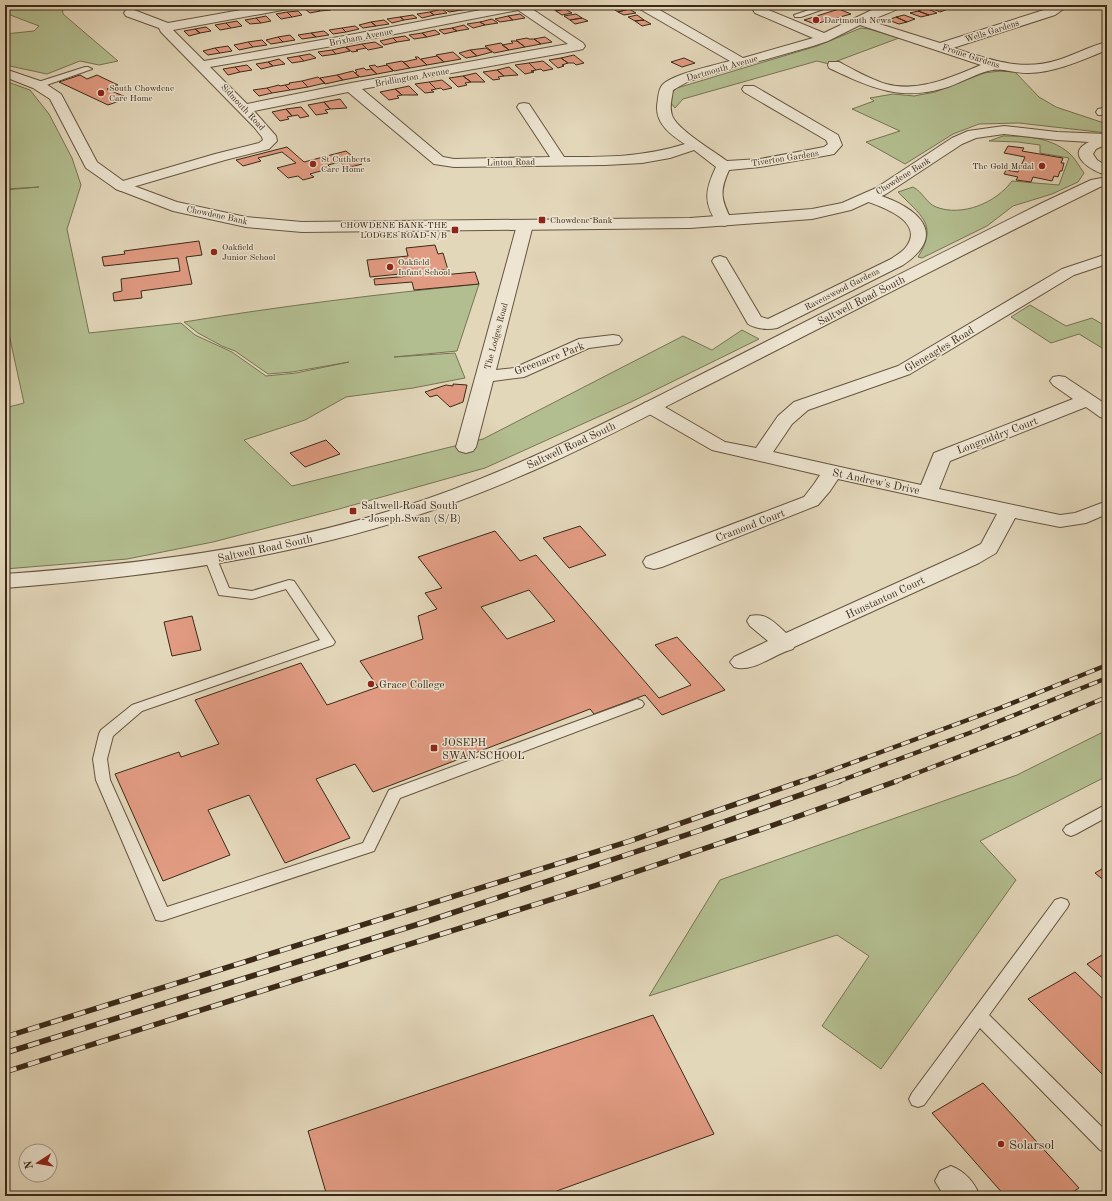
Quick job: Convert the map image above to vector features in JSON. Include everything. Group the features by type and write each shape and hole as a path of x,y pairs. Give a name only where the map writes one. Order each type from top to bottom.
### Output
{"street":[{"path":"130,13 167,27 215,13 288,5"},
{"path":"642,5 741,62"},
{"name":"Dartmouth Avenue","path":"724,166 670,127 665,117 663,102 667,88 684,78 824,38 859,21 877,7 898,5"},
{"name":"Wells Gardens","path":"942,47 1051,12 1063,5"},
{"name":"Bridlington Avenue","path":"245,108 579,46 519,6"},
{"name":"Brixham Avenue","path":"202,65 350,39 519,6"},
{"path":"759,10 824,38"},
{"name":"Frome Gardens","path":"859,21 942,47 992,65 1011,68 1036,69 1068,62 1107,46"},
{"name":"Sidmouth Road","path":"121,186 215,158 264,146 270,141 269,136 245,108 165,29 167,27"},
{"path":"859,65 839,67 887,88 911,90 931,89 992,65"},
{"name":"Chowdene Bank","path":"5,73 38,84 56,97 91,165 121,186 173,206 246,222 302,227 690,223 724,222 812,214 846,206 881,191 957,141 973,134 1004,130 1107,139"},
{"name":"Linton Road","path":"350,88 439,161 454,163 605,161 642,159 665,155 696,145"},
{"name":"Tiverton Gardens","path":"724,166 760,163 829,151 835,145 833,138 749,89"},
{"path":"524,107 559,161"},
{"name":"Chowdene Bank","path":"1041,134 1085,154"},
{"path":"1103,176 1087,159 1085,154 1087,149 1093,144 1107,139"},
{"path":"724,166 715,185 713,198 724,222"},
{"name":"Saltwell Road South","path":"5,581 132,571 211,559 313,538 367,525 412,511 506,476 651,407 1103,176"},
{"name":"Ravenswood Gardens","path":"720,260 754,320 759,323 771,324 897,262 912,252 919,238 918,229 912,220 894,207 868,197"},
{"name":"The Lodges Road","path":"466,447 525,225"},
{"name":"Gleneagles Road","path":"761,456 785,420 801,406 904,370 1068,272 1107,259"},
{"name":"Greenacre Park","path":"485,376 518,373 585,343 613,340"},
{"path":"1079,374 1059,381 1107,413"},
{"name":"Longniddry Court","path":"928,492 941,457 1087,400"},
{"name":"St Andrew's Drive","path":"651,407 719,446 1009,511 1060,521 1079,519 1107,507"},
{"name":"Cramond Court","path":"654,562 811,501 824,487 832,471"},
{"name":"Hunstanton Court","path":"742,662 785,644 971,558 989,548 1009,511"},
{"path":"758,622 785,644"}],"lane":[{"path":"798,14 831,5"},
{"path":"38,84 88,69"},
{"path":"211,559 218,581 224,592 252,595 289,584 328,642 137,708 106,734 100,759 103,780 162,915 369,847 394,794 637,704"},
{"path":"1072,830 1107,810"},
{"path":"918,1099 1061,904"},
{"path":"979,1016 1107,1144"}],"green space":[{"path":"21,5 67,5 62,6 63,14 118,61 99,65 80,61 47,74 5,65 5,34 34,31 39,26 5,13 5,8"},
{"path":"861,28 899,38 829,64 817,61 683,99 675,108 671,103 671,94 677,88 817,46"},
{"path":"1000,71 1015,72 1039,97 1056,107 1107,124 1107,133 1019,123 979,124 953,134 905,164 866,142 900,131 852,109 874,101 870,98 893,94 914,96 935,92 984,73"},
{"path":"5,81 30,90 49,114 72,158 81,185 67,229 89,333 181,323 195,335 232,352 266,376 296,373 349,362 292,372 268,374 235,351 198,333 184,322 331,301 479,284 457,351 394,357 455,353 465,378 413,388 346,397 305,420 244,440 292,486 483,439 683,336 712,350 742,330 759,339 631,402 485,468 339,509 213,542 127,559 5,569 5,408 24,403 5,316 5,190 39,187 5,189 5,129 10,126 5,117"},
{"path":"1003,136 1038,138 1054,144 1071,155 1084,173 1078,182 1052,194 1013,206 987,226 922,258 918,257 924,246 927,236 927,228 920,214 898,192 913,187 936,207 946,210 957,210 967,209 988,202 1005,189 1012,181 1059,185 1069,158 1040,153 1040,145 1018,142 989,141"},
{"path":"1030,305 1066,326 1092,318 1107,327 1107,351 1079,334 1051,343 1011,317"},
{"path":"1107,730 1107,776 980,841 1016,880 881,1069 822,1026 869,956 837,935 649,996 720,880 1017,775"}],"building":[{"path":"325,5 331,10 320,11 315,7"},
{"path":"470,5 474,8 462,10 457,6"},
{"path":"559,5 565,9 556,11 550,7"},
{"path":"844,5 857,6 845,9 839,7"},
{"path":"937,5 948,9 940,12 929,7"},
{"path":"937,5 951,5 956,7 948,9"},
{"path":"457,6 462,10 449,12 445,9"},
{"path":"623,6 629,9 618,12 612,8"},
{"path":"315,7 320,11 310,13 305,9"},
{"path":"926,8 937,13 929,15 918,11"},
{"path":"442,9 447,13 434,15 430,12"},
{"path":"565,9 572,13 562,15 556,11"},
{"path":"629,9 636,13 624,15 618,12"},
{"path":"839,9 851,14 815,24 804,20"},
{"path":"298,11 302,15 292,17 287,12"},
{"path":"918,11 929,15 921,17 910,13"},
{"path":"287,12 292,17 281,19 276,14"},
{"path":"430,12 434,15 422,18 417,14"},
{"path":"520,14 525,18 513,20 508,16"},
{"path":"576,14 582,18 570,20 564,16"},
{"path":"413,15 417,18 404,20 400,17"},
{"path":"637,15 644,20 635,21 628,17"},
{"path":"904,15 915,19 907,22 896,17"},
{"path":"266,16 271,21 261,23 256,18"},
{"path":"508,16 513,20 500,22 495,19"},
{"path":"400,17 404,20 392,23 387,19"},
{"path":"896,17 907,22 899,24 888,20"},
{"path":"256,18 261,23 250,24 245,20"},
{"path":"582,18 588,21 575,24 570,20"},
{"path":"492,19 498,23 485,25 480,22"},
{"path":"384,20 389,24 376,26 371,22"},
{"path":"644,20 651,24 642,26 635,21"},
{"path":"237,21 242,26 231,28 226,23"},
{"path":"371,22 376,26 363,28 359,25"},
{"path":"480,22 485,25 473,28 467,24"},
{"path":"226,23 231,28 220,30 215,25"},
{"path":"464,25 469,29 457,31 452,28"},
{"path":"355,26 359,29 346,32 342,28"},
{"path":"206,27 211,31 200,33 195,29"},
{"path":"342,28 346,32 333,34 329,30"},
{"path":"452,28 457,31 444,34 439,30"},
{"path":"195,29 200,33 189,36 184,31"},
{"path":"435,30 440,34 427,37 422,33"},
{"path":"324,31 329,35 316,37 311,33"},
{"path":"311,33 316,37 302,39 298,35"},
{"path":"422,33 427,37 414,39 409,35"},
{"path":"290,35 295,40 283,42 278,37"},
{"path":"405,36 410,40 397,42 393,38"},
{"path":"278,37 283,42 271,44 266,40"},
{"path":"545,37 552,42 541,44 534,39"},
{"path":"393,38 397,42 384,45 380,41"},
{"path":"527,38 534,39 541,44 525,47 516,40"},
{"path":"262,40 267,45 253,47 248,42"},
{"path":"511,41 517,41 525,47 509,50 502,45 513,43"},
{"path":"248,42 253,47 239,50 234,45"},
{"path":"375,42 383,47 368,50 362,44"},
{"path":"501,43 509,50 494,53 485,46"},
{"path":"362,44 366,48 356,50 358,51 352,52 346,47"},
{"path":"228,46 232,51 220,53 215,48"},
{"path":"345,47 350,51 336,54 332,50"},
{"path":"215,48 220,53 208,55 203,51"},
{"path":"486,48 492,52 477,56 470,50"},
{"path":"332,50 336,54 322,56 318,52"},
{"path":"470,50 477,56 466,58 459,53"},
{"path":"453,52 461,59 444,62 436,55"},
{"path":"310,54 316,58 304,61 299,56"},
{"path":"574,55 584,63 576,65 574,63 568,63 561,58"},
{"path":"299,56 304,61 292,63 287,58"},
{"path":"437,56 444,62 427,65 421,59"},
{"path":"415,57 418,57 427,65 410,68 403,62 417,59"},
{"path":"561,58 568,63 558,68 549,60"},
{"path":"684,58 695,63 682,67 671,62"},
{"path":"279,59 285,64 273,66 268,62"},
{"path":"402,61 410,68 394,71 386,64"},
{"path":"543,61 553,69 543,71 541,69 536,70 529,63"},
{"path":"268,62 273,66 261,69 256,64"},
{"path":"529,63 536,70 525,74 515,65"},
{"path":"247,65 252,70 240,72 235,67"},
{"path":"375,65 377,67 387,65 393,71 377,74 369,66"},
{"path":"235,67 240,72 228,75 223,69"},
{"path":"509,67 518,75 504,76 497,70"},
{"path":"364,68 366,70 371,69 377,74 360,77 355,73 357,72 355,70"},
{"path":"497,70 504,76 498,77 500,79 493,80 483,72"},
{"path":"353,71 359,77 343,80 337,75"},
{"path":"476,73 485,82 471,82 463,76"},
{"name":"South Chowdene Care Home","path":"80,75 87,79 97,75 118,85 107,89 128,98 108,105 59,82"},
{"path":"337,75 343,80 325,84 320,78"},
{"path":"463,76 471,82 465,83 467,85 458,87 449,78"},
{"path":"318,77 325,83 308,87 302,81"},
{"path":"442,80 452,88 443,90 441,88 436,89 429,82"},
{"path":"302,81 308,87 290,90 285,85 290,84 289,83"},
{"path":"429,82 436,89 431,90 434,92 425,93 415,84"},
{"path":"285,85 290,90 272,93 267,88"},
{"path":"409,86 418,95 402,95 395,89"},
{"path":"267,88 272,93 259,96 253,90"},
{"path":"395,89 402,95 397,96 399,98 389,100 380,92"},
{"path":"340,99 347,108 330,109 324,102"},
{"path":"324,102 330,109 325,110 328,113 316,115 308,105"},
{"path":"301,107 309,116 300,118 298,115 292,116 286,109"},
{"path":"286,109 292,116 287,117 289,119 280,121 272,112"},
{"name":"The Gold Medal","path":"1008,146 1024,148 1022,151 1063,158 1061,163 1064,163 1062,171 1060,171 1058,177 1054,176 1052,181 1033,177 1031,182 1016,180 1018,177 1004,174 1006,170 1018,172 1025,157 1004,153"},
{"name":"St Cuthberts Care Home","path":"287,147 304,162 346,151 362,164 347,168 340,162 328,165 331,168 310,174 314,177 303,180 298,176 288,178 277,168 296,163 282,152 258,158 261,161 243,166 236,160"},
{"path":"199,241 202,255 186,257 192,284 141,291 142,298 114,301 113,293 122,291 121,279 180,271 178,258 104,266 102,257 125,254 124,251"},
{"path":"435,245 438,254 443,253 448,270 441,270 442,275 475,272 479,284 414,290 412,282 375,285 374,279 410,276 410,273 370,277 367,260 408,256 406,248"},
{"path":"453,384 467,385 463,402 450,407 437,395 430,397 425,392 446,385 453,386"},
{"path":"326,440 340,454 305,467 290,453"},
{"path":"580,526 606,555 569,568 543,538"},
{"path":"495,531 520,561 536,555 659,698 691,685 655,645 677,637 725,690 662,715 645,695 594,714 590,709 373,792 355,764 316,779 350,838 285,863 249,795 208,810 230,855 163,881 115,774 179,752 181,757 219,744 195,700 301,663 327,705 378,687 360,661 423,639 418,616 437,609 425,593 442,588 418,557","holes":["529,590 555,621 507,639 481,607"]},
{"path":"192,616 201,650 172,656 164,622"},
{"path":"1107,866 1107,883 1095,873"},
{"path":"1107,952 1107,982 1087,964"},
{"path":"1075,972 1107,1003 1107,1079 1028,999"},
{"path":"653,1015 714,1134 543,1196 327,1196 308,1131"},
{"path":"983,1083 1079,1188 1067,1196 1005,1196 932,1113"}],"railway":[{"path":"800,782 1000,708 1107,665"},
{"path":"837,782 972,732 1107,678"},
{"path":"894,782 1023,732 1107,697"},
{"path":"5,1037 630,841 802,781"},
{"path":"5,1053 422,923 698,831 840,781"},
{"path":"5,1072 597,885 768,827 897,781"}],"place":[{"name":"Dartmouth News","path":"816,20"},
{"name":"South Chowdene Care Home","path":"101,93"},
{"name":"St Cuthberts Care Home","path":"313,164"},
{"name":"The Gold Medal","path":"1042,166"},
{"name":"Chowdene Bank","path":"542,220"},
{"name":"CHOWDENE BANK-THE LODGES ROAD-N/B","path":"455,230"},
{"name":"Oakfield Junior School","path":"214,252"},
{"name":"Oakfield Infant School","path":"390,267"},
{"name":"Saltwell Road South - Joseph Swan (S/B)","path":"353,511"},
{"name":"Grace College","path":"371,684"},
{"name":"JOSEPH SWAN SCHOOL","path":"434,748"},
{"name":"Solarsol","path":"1001,1144"}]}
